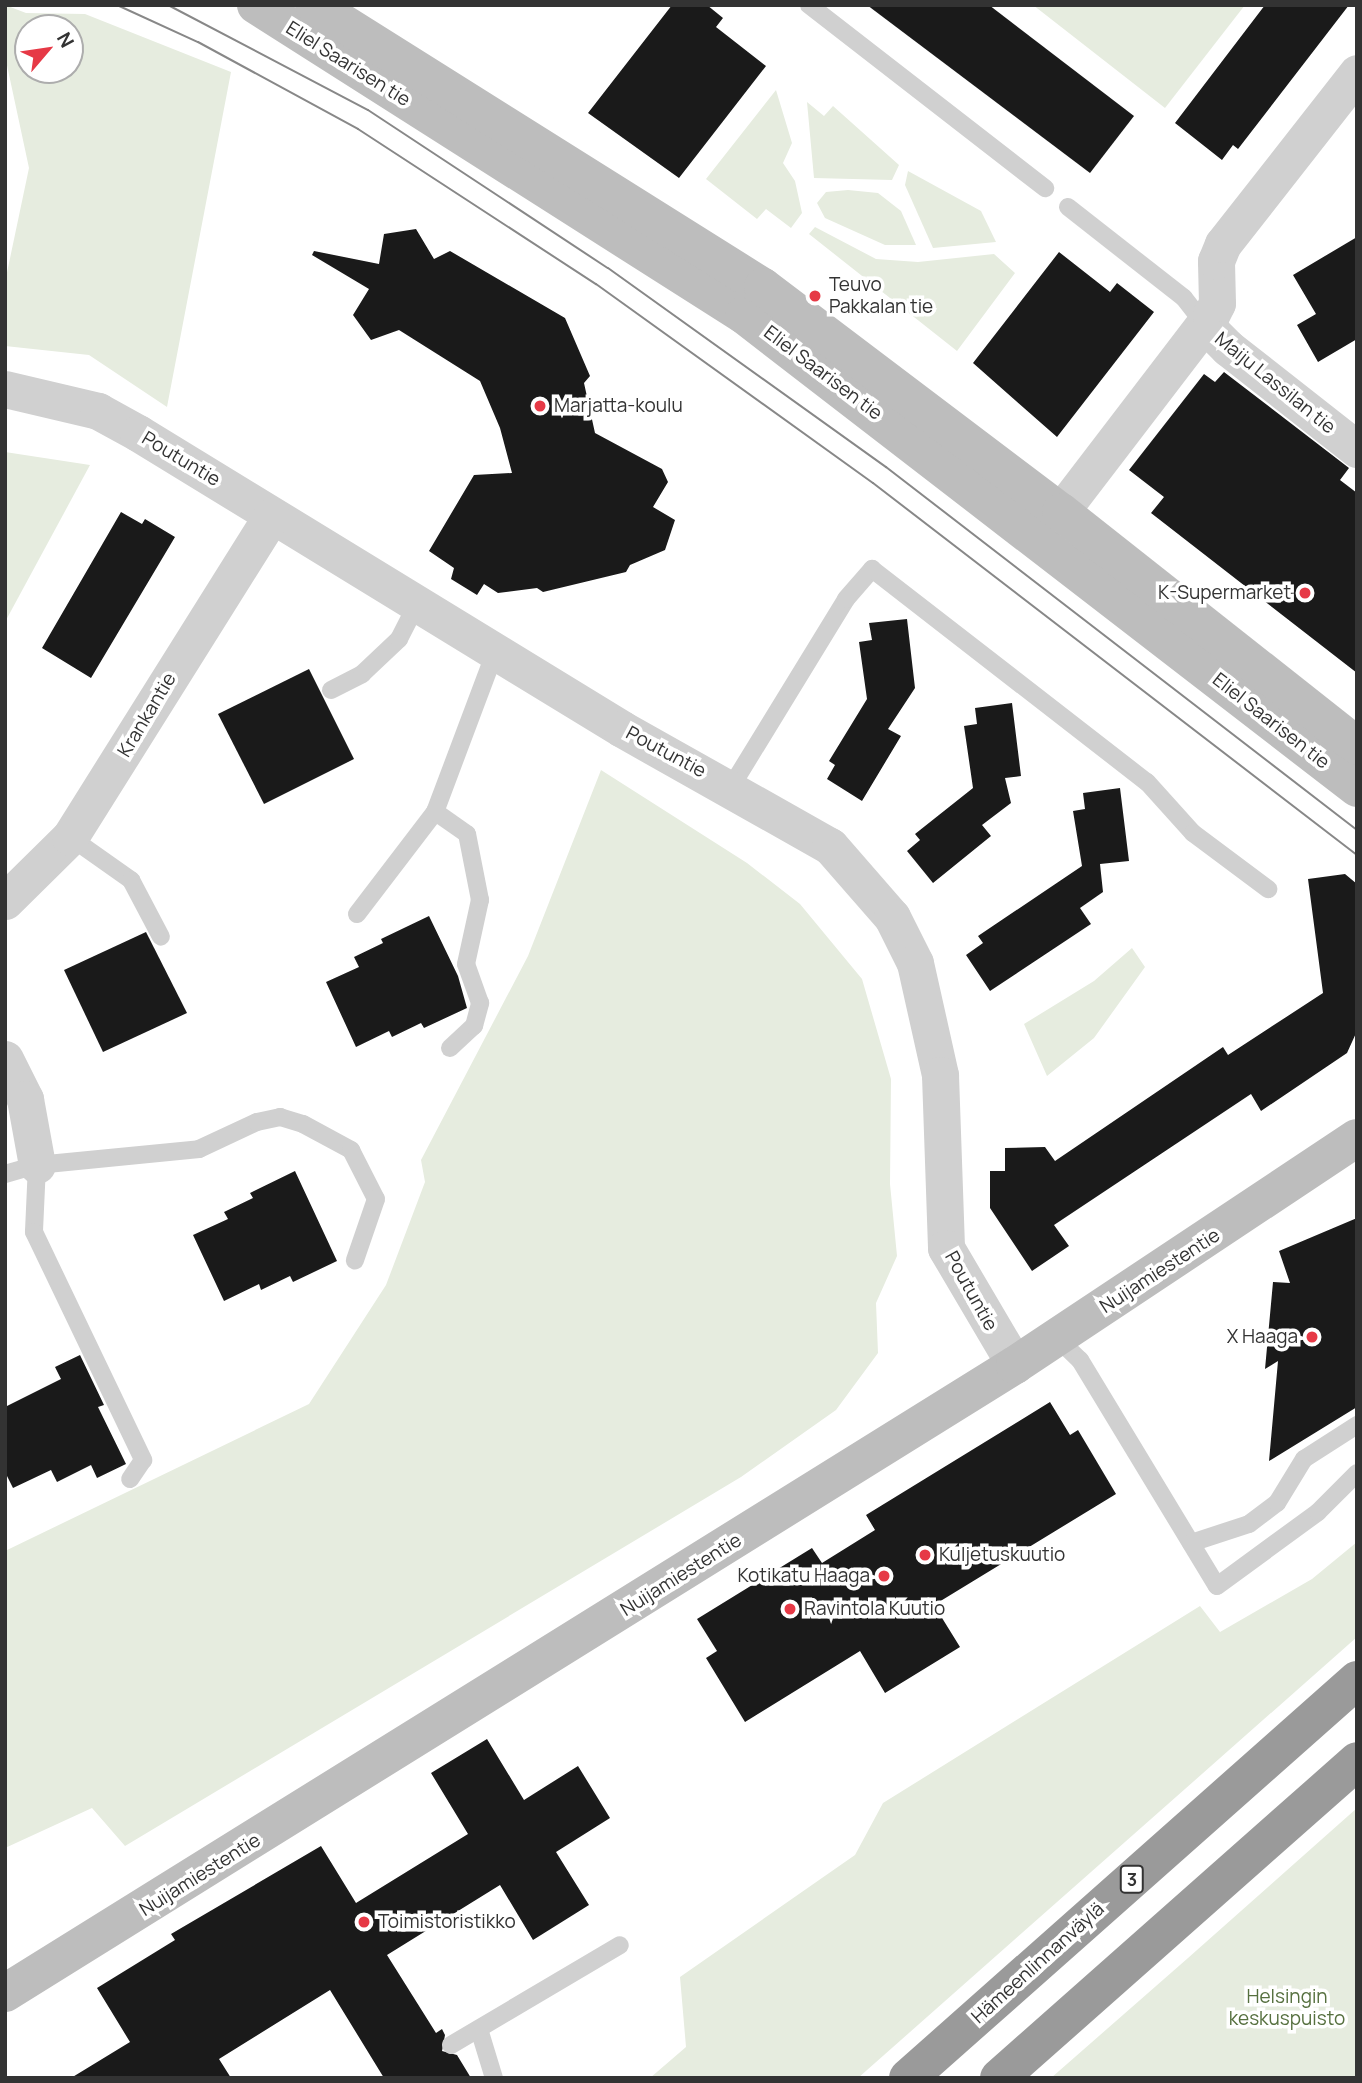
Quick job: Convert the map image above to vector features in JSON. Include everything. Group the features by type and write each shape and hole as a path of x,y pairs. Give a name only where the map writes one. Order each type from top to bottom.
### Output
{"highway":[{"name":"Hämeenlinnanväylä","path":"908,2078 1357,1681"},
{"path":"999,2078 1357,1761"}],"main road":[{"name":"Eliel Saarisen tie","path":"256,5 744,314 1050,526 1357,746"},
{"name":"Eliel Saarisen tie","path":"314,5 763,287 1050,526 1357,788"},
{"name":"Nuijamiestentie","path":"5,1993 1015,1365 1354,1136"}],"street":[{"path":"1050,526 1205,324 1217,303 1216,261 1223,244 1357,73"},
{"name":"Maiju Lassilan tie","path":"1205,324 1302,391 1357,449"},
{"name":"Poutuntie","path":"5,389 99,411 186,459 271,516 622,729 732,787 830,846 892,917 915,963 940,1075 946,1248 1015,1365"},
{"name":"Krankantie","path":"5,901 70,837 271,516"},
{"path":"5,1059 25,1099 21,1170"}],"lane":[{"path":"809,5 1045,188"},
{"name":"Maiju Lassilan tie","path":"1068,207 1184,298 1205,324"},
{"path":"732,787 846,598 872,569 1147,782 1193,833 1268,889"},
{"path":"331,690 362,674 399,639 417,604"},
{"path":"357,914 435,812 495,652"},
{"path":"435,812 467,834 480,901 466,964 480,1003 474,1026 450,1048"},
{"path":"70,837 131,880 161,937"},
{"path":"130,1479 143,1460 34,1232 21,1170 199,1149 257,1122 280,1118 303,1124 351,1150 376,1199 355,1260"},
{"path":"1057,1338 1080,1360 1217,1586 1318,1512 1357,1473"},
{"path":"1191,1543 1248,1524 1277,1503 1304,1460 1357,1426"},
{"path":"451,2045 620,1945"},
{"path":"479,2029 494,2078"}],"green space":[{"path":"5,5 26,13 85,14 231,72 167,407 89,355 5,346 5,282 29,168 5,56"},
{"path":"1033,5 1245,5 1165,108"},
{"path":"776,90 792,143 783,163 795,181 802,213 791,228 766,209 757,219 706,179"},
{"path":"807,102 824,116 833,106 899,165 892,180 814,178"},
{"path":"908,171 981,211 996,242 933,248 905,185"},
{"path":"848,190 878,193 901,211 916,245 885,245 825,218 817,203 826,192"},
{"path":"815,227 876,259 918,262 994,254 1015,273 957,351 809,234"},
{"path":"5,452 90,465 5,622"},
{"path":"601,770 747,863 800,904 862,979 891,1079 890,1184 897,1256 876,1303 878,1353 836,1410 741,1477 125,1846 92,1808 5,1848 5,1551 309,1404 386,1285 425,1182 421,1160 528,956"},
{"path":"1132,948 1145,967 1094,1038 1047,1076 1024,1024 1094,981"},
{"path":"1357,1542 1357,1637 858,2078 650,2078 686,2047 680,1977 855,1855 883,1803 1200,1606 1220,1632 1312,1579"},
{"name":"Helsingin keskuspuisto","path":"1357,1808 1357,2078 1051,2078 1188,1958"}],"building":[{"path":"672,5 707,5 723,18 716,27 766,66 679,178 588,113"},
{"path":"867,5 989,5 1134,116 1090,173"},
{"path":"1265,5 1349,5 1238,149 1233,145 1222,160 1175,123"},
{"name":"Marjatta-koulu","path":"416,229 434,259 450,251 565,318 590,376 584,383 595,433 662,469 668,482 653,507 675,520 665,550 630,565 626,572 543,592 537,588 498,593 484,584 477,595 451,579 454,568 429,551 474,475 512,473 500,428 480,381 399,330 371,340 353,315 369,289 312,255 314,251 379,264 384,234"},
{"path":"1357,237 1357,339 1318,362 1297,325 1316,314 1293,275"},
{"path":"1059,252 1110,292 1117,283 1154,312 1057,437 973,363"},
{"name":"K-Supermarket","path":"1224,372 1349,468 1340,480 1357,493 1357,673 1151,513 1164,497 1129,470 1204,374 1215,382"},
{"path":"121,512 142,524 145,519 175,537 91,678 42,648"},
{"path":"907,619 915,688 888,729 901,736 862,801 827,779 835,765 829,761 867,699 859,642 872,640 869,623"},
{"path":"309,669 354,759 264,804 218,714"},
{"path":"1012,703 1021,776 1005,778 1011,803 982,825 991,836 933,883 907,851 920,840 915,834 973,788 964,726 977,724 975,708"},
{"path":"1120,788 1129,861 1100,864 1103,892 1080,908 1091,924 990,991 966,955 983,943 978,936 1082,866 1073,811 1085,809 1083,793"},
{"path":"1345,874 1357,884 1357,1031 1347,1053 1261,1111 1251,1094 1054,1225 1069,1246 1032,1271 990,1208 990,1171 1005,1171 1005,1148 1045,1147 1055,1161 1223,1047 1228,1055 1323,993 1308,879"},
{"path":"429,916 458,976 467,1008 424,1028 421,1023 392,1037 389,1031 356,1047 326,982 359,967 354,957 383,943 381,939"},
{"path":"146,932 187,1013 103,1052 64,970"},
{"path":"295,1171 337,1261 293,1282 290,1276 261,1290 259,1284 224,1301 193,1235 228,1219 224,1212 253,1198 250,1193"},
{"name":"X Haaga","path":"1357,1218 1357,1407 1269,1461 1278,1361 1265,1369 1273,1282 1290,1283 1279,1251"},
{"path":"80,1355 104,1405 98,1407 126,1464 97,1478 91,1465 57,1482 51,1470 13,1488 5,1472 5,1407 61,1379 55,1367"},
{"name":"Kuljetuskuutio","path":"1050,1402 1070,1435 1078,1430 1116,1494 934,1605 960,1647 885,1693 860,1651 745,1722 706,1658 717,1651 697,1619 812,1548 822,1563 875,1530 866,1515"},
{"name":"Toimistoristikko","path":"487,1739 524,1800 578,1766 610,1818 556,1852 589,1905 533,1940 500,1885 387,1955 436,2033 442,2029 445,2035 442,2051 457,2055 471,2078 384,2078 330,1990 219,2059 231,2078 71,2078 130,2042 97,1988 175,1940 171,1934 321,1846 356,1903 468,1834 431,1773"}],"tram line":[{"path":"117,5 198,42 358,129 596,284 873,483 1357,855"},
{"path":"168,5 368,110 608,268 886,467 1357,830"}],"place":[{"name":"Teuvo Pakkalan tie","path":"815,296"},
{"name":"Marjatta-koulu","path":"540,406"},
{"name":"K-Supermarket","path":"1305,593"},
{"name":"X Haaga","path":"1312,1337"},
{"name":"Kuljetuskuutio","path":"925,1555"},
{"name":"Kotikatu Haaga","path":"884,1576"},
{"name":"Ravintola Kuutio","path":"790,1609"},
{"name":"Toimistoristikko","path":"364,1922"}]}
